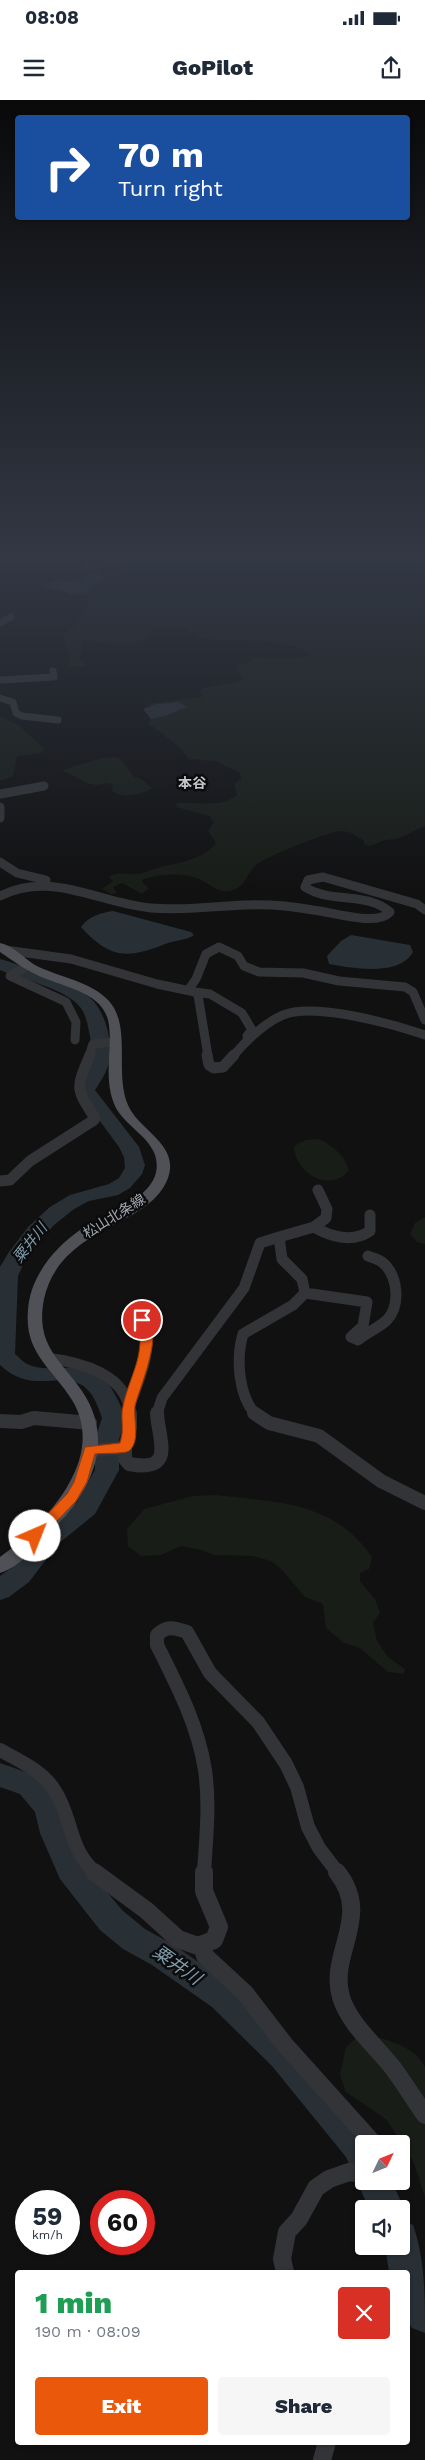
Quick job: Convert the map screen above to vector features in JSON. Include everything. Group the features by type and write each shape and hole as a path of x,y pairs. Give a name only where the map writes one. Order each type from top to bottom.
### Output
{"main road":[{"name":"松山北条線","path":"0,1566 25,1546 72,1498 95,1449 90,1423 81,1401 49,1361 36,1333 35,1303 43,1280 61,1255 84,1235 146,1197 158,1184 163,1164 161,1153 153,1142 129,1118 119,1098 105,1043 114,1020 111,1010 106,1003 85,989 25,968 2,948"}],"street":[{"path":"0,680 54,677 53,671"},
{"path":"0,698 13,702 16,713 22,716 58,720"},
{"path":"0,794 44,786"},
{"path":"0,807 0,818"},
{"path":"0,862 26,876 147,908 276,905 367,919 380,919 388,916 390,912 382,905 318,894 305,886 308,880 323,877 417,904 425,910"},
{"path":"0,896 16,888 26,876 37,870"},
{"path":"0,887 42,886 77,889"},
{"path":"192,990 204,955 210,950 219,947 238,956 240,962 250,970 259,972 303,974 405,987 413,992 425,1020"},
{"path":"2,948 57,956 157,984 205,992 242,1013 252,1030 247,1036 248,1039"},
{"path":"25,968 10,976 66,1002 76,1022 75,1040"},
{"path":"192,990 198,996 209,1065 214,1068 223,1067 248,1039 283,1015 305,1012 359,1016 425,1033"},
{"path":"0,1181 10,1180 34,1159 56,1144 72,1137 96,1118 82,1100 79,1092 81,1073 92,1053 93,1044 105,1043"},
{"path":"142,1320 147,1334 143,1367 129,1407 130,1433 123,1448 125,1459 129,1464 145,1465 154,1462 161,1456 164,1450 156,1411 162,1398 244,1288 260,1242 314,1227 326,1218 327,1209 318,1190"},
{"path":"314,1227 331,1235 359,1237 370,1231 370,1215"},
{"path":"280,1237 282,1259 302,1279 305,1293"},
{"path":"305,1293 367,1302 362,1326 351,1337 358,1340 383,1324 391,1316 394,1305 394,1280 383,1263 368,1256"},
{"path":"305,1293 293,1305 243,1334 239,1356 240,1368 250,1409 283,1428 312,1434 323,1439 375,1477 425,1503"},
{"path":"49,1361 87,1364 100,1371 119,1388 129,1407"},
{"path":"0,1421 10,1423 34,1418 90,1423"},
{"path":"95,1449 123,1448"},
{"path":"0,1750 24,1763 51,1785 59,1797 79,1854 94,1869 148,1911 180,1940 192,1946 202,1946 213,1941 218,1935 220,1924 205,1897 203,1884 208,1806 203,1756 195,1730 157,1645 157,1635 162,1630 173,1627 187,1632 210,1673 258,1722 286,1764 297,1787 308,1827 319,1848 347,1884 352,1897 352,1910 339,1979 341,1997 352,2020 393,2068 425,2115"},
{"path":"202,1946 205,1956 245,1993 285,2045 366,2135"},
{"path":"285,2270 282,2259 287,2232 299,2219 316,2188 329,2179 349,2172 355,2173"},
{"path":"322,2460 326,2445"}],"shaded area":[{"path":"236,668 425,668 425,826 397,839 385,840 370,846 364,844 364,841 356,835 347,832 340,831 324,835 261,862 253,868 241,886 228,891 219,890 199,879 185,875 163,875 142,880 149,888 142,894 122,883 113,887 117,893 111,894 102,889 113,881 109,877 112,875 142,873 198,857 216,843 208,831 214,822 209,816 176,807 177,803 215,803 230,799 237,795 234,784 241,779 240,773 215,761 189,759 178,746 148,723 151,719 166,716 186,707 172,702 148,706 146,704 201,697 204,696 200,690 204,688 242,680"},
{"path":"179,702 187,707 166,716 151,719 143,709 156,704"},
{"path":"0,716 18,725 45,749 41,753 17,756 13,776 0,781"},
{"path":"113,757 121,759 134,777 141,779 152,788 143,793 121,795 112,791 113,786 108,783 89,784 62,770 102,758"},
{"path":"113,911 191,932 194,935 142,952 121,953 112,951 102,946 81,927 95,916"},
{"path":"351,935 410,945 413,952 406,960 386,968 362,969 329,964 327,956 341,941"},
{"path":"319,1139 329,1144 344,1160 349,1170 342,1177 333,1180 315,1178 300,1165 294,1146 306,1140"},
{"path":"425,1217 425,1244 417,1242 410,1234 415,1223"},
{"path":"217,1495 283,1503 303,1508 322,1514 340,1524 356,1538 372,1557 369,1569 360,1573 360,1581 375,1599 380,1613 373,1623 377,1641 388,1657 405,1669 404,1674 388,1672 360,1648 344,1643 326,1628 323,1604 305,1597 281,1569 271,1561 252,1556 214,1555 181,1546 161,1555 141,1556 128,1546 127,1529 144,1509 193,1496"},
{"path":"362,2033 406,2048 420,2059 425,2067 425,2197 414,2163 410,2157 410,2135 396,2135 387,2120 346,2092 340,2075 346,2047"}],"waterway":[{"name":"粟井川","path":"0,964 60,987 81,998 87,1004 96,1024 99,1037 100,1059 97,1071 86,1090 129,1147 134,1157 135,1165 130,1177 121,1186 111,1191 77,1199 67,1204 47,1220 27,1241 8,1273 4,1356 18,1369 32,1374 77,1375 91,1380 104,1394 114,1418 107,1439 107,1470 86,1508 49,1538 20,1575 0,1590"},
{"name":"粟井川","path":"0,1775 30,1785 48,1807 55,1833 70,1870 111,1920 134,1939 163,1955 223,1997 283,2055 355,2141"},
{"name":"粟井川","path":"378,2190 383,2200"},
{"name":"粟井川","path":"404,2255 407,2270"},
{"name":"粟井川","path":"410,2297 425,2315"}],"district":[{"name":"本谷","path":"192,783"}],"route":[{"path":"35,1536 72,1498 81,1482 90,1450 125,1448 130,1433 129,1407 143,1367 147,1334 146,1326 142,1320"}]}
